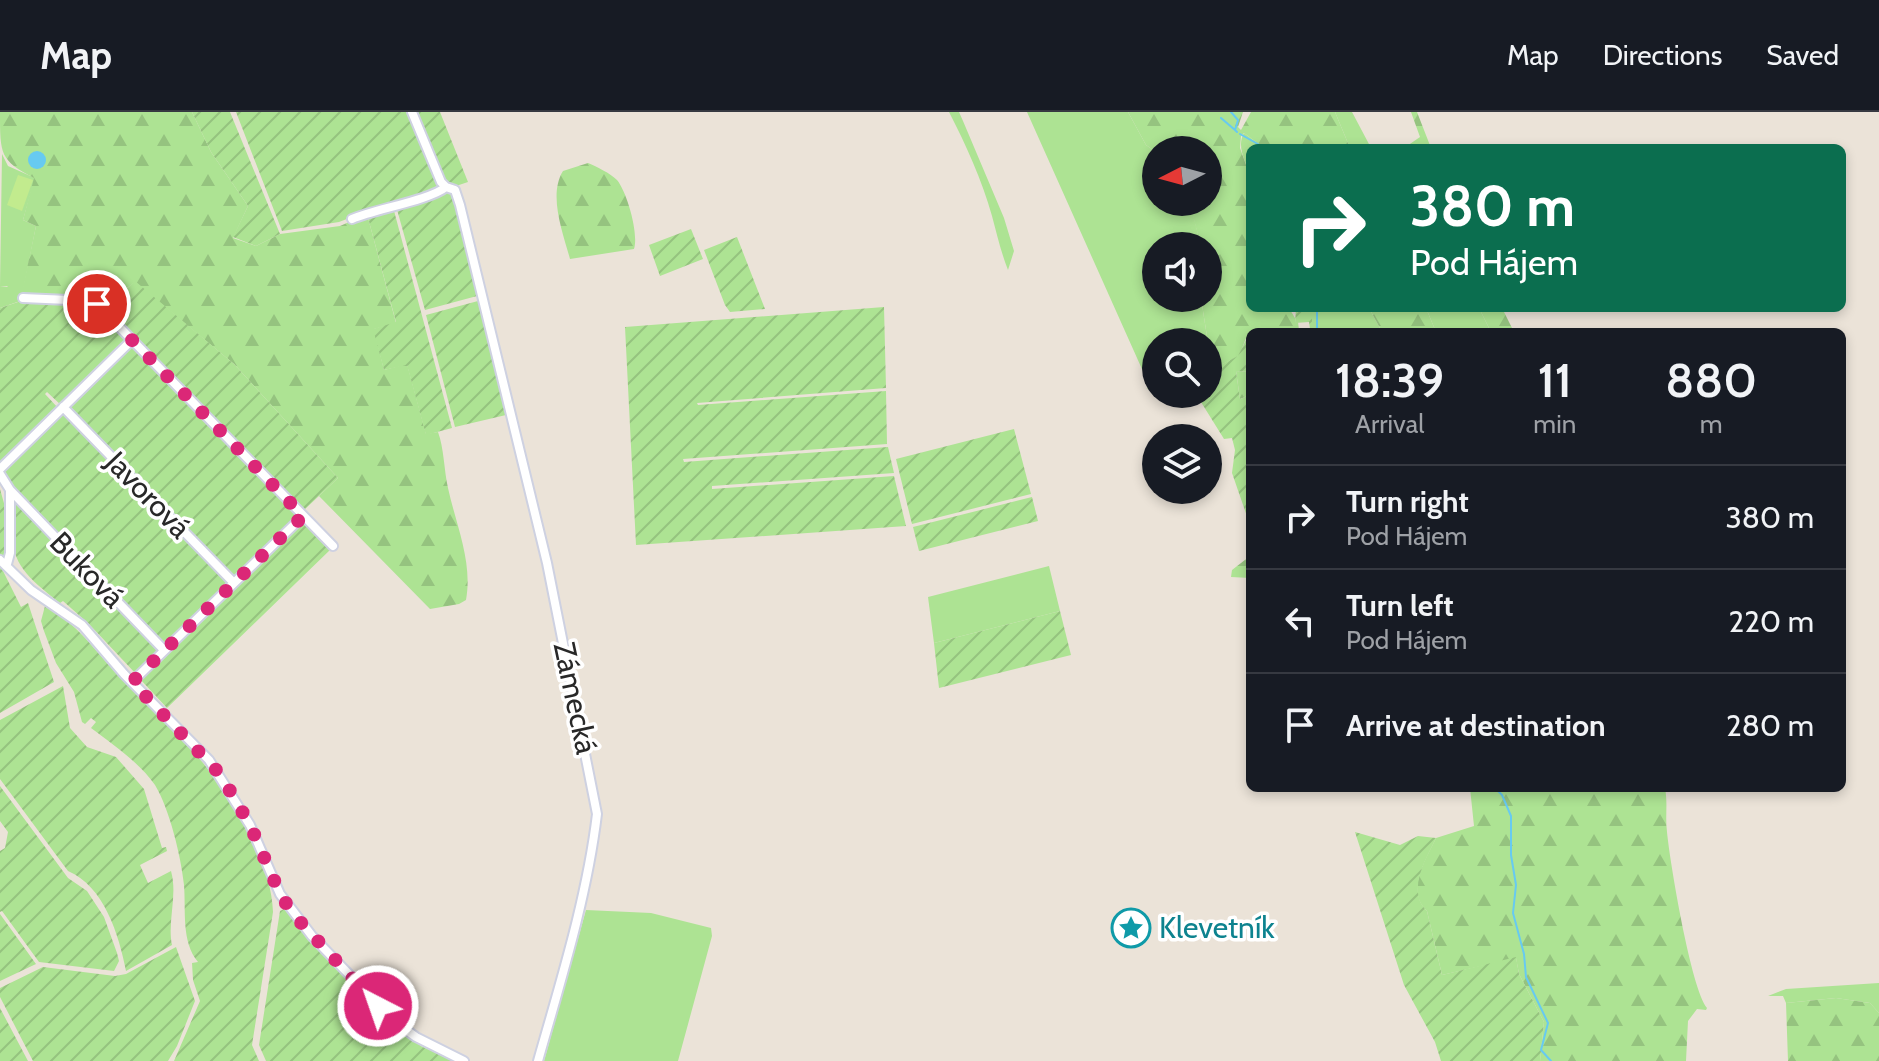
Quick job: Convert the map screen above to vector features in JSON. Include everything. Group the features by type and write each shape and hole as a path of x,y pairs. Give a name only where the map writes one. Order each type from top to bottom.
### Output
{"street":[{"name":"Zámecká","path":"412,112 435,170 446,187 455,190 460,205 547,563 597,814 563,971 538,1061"},
{"path":"352,219 439,193 446,187"},
{"path":"23,298 91,301 333,546"},
{"path":"0,471 132,340"},
{"name":"Javorová","path":"63,407 234,583"},
{"name":"Buková","path":"0,471 10,490 164,650"},
{"path":"10,490 10,553 4,562 31,590 82,625 220,774 250,825 280,894 312,936 395,1022 416,1037 464,1061"},
{"path":"132,682 303,516"}],"green space":[{"path":"0,112 192,112 211,152 248,206 233,238 256,246 280,234 340,226 367,214 396,323 374,329 384,370 407,364 426,434 438,432 448,488 463,544 468,586 466,600 430,609 319,496 338,478 234,364 135,282 119,294 21,304 20,301 0,308 0,286 17,288 21,297 36,226 23,220 34,178 14,166 4,154"},
{"path":"192,112 230,112 280,234 256,246 233,237 248,206 211,152"},
{"path":"236,112 410,112 439,184 435,192 339,222 282,231"},
{"path":"415,112 440,112 468,182 456,186 442,179"},
{"path":"949,112 959,112 1004,218 1014,251 1008,270 983,189"},
{"path":"1027,112 1128,112 1142,138 1142,216 1194,216 1198,232 1142,232 1142,312 1203,312 1206,328 1142,328 1142,369"},
{"path":"1128,112 1243,112 1238,127 1241,130 1251,112 1335,112 1348,144 1259,144 1244,133 1241,136 1240,148 1246,165 1246,312 1291,312 1299,328 1246,328 1246,338 1239,356 1222,364 1222,328 1206,328 1203,312 1222,312 1222,232 1197,232 1193,216 1222,216 1222,136 1142,138"},
{"path":"1335,112 1352,112 1369,144 1348,144"},
{"path":"1411,112 1417,112 1429,144 1410,144 1420,137"},
{"path":"1244,133 1259,144 1246,144 1246,164 1241,149"},
{"path":"2,154 8,166 35,178 23,220 36,226 21,301 7,286 0,286"},
{"path":"588,163 611,175 621,186 633,224 634,249 570,259 558,214 557,191 563,171"},
{"path":"18,175 33,180 22,211 7,205"},
{"path":"452,192 477,296 425,310 396,206"},
{"path":"393,207 452,428 426,435 407,365 384,370 373,329 396,322 367,214"},
{"path":"691,229 703,259 660,276 649,245"},
{"path":"737,237 765,309 730,312 725,305 704,250"},
{"path":"135,281 234,364 338,478 303,511 106,309 117,297 105,307 94,297 120,295"},
{"path":"21,301 25,304 93,304 126,339 126,344 62,406 47,392 45,394 59,409 0,466 0,308"},
{"path":"478,301 506,415 455,427 426,315"},
{"path":"884,307 886,388 697,403 886,391 887,444 683,459 684,462 888,447 894,473 712,486 712,489 894,476 906,526 636,545 625,327"},
{"path":"1296,312 1312,312 1312,328 1309,322 1295,323"},
{"path":"1312,312 1371,312 1380,328 1312,328"},
{"path":"1371,312 1428,312 1434,328 1380,328"},
{"path":"1428,312 1481,312 1489,328 1434,328"},
{"path":"1481,312 1504,312 1512,328 1489,328"},
{"path":"1246,340 1246,372 1236,371 1240,399 1246,397 1246,513 1232,473 1235,450 1232,438 1224,439 1222,424 1215,424 1205,408 1222,408 1222,364 1238,356"},
{"path":"131,343 298,515 234,579 66,406"},
{"path":"1236,371 1246,372 1246,397 1240,399"},
{"path":"61,411 229,583 165,646 13,490 1,470"},
{"path":"1014,429 1031,494 912,524 896,459"},
{"path":"0,489 7,514 6,556 0,554"},
{"path":"1032,497 1038,521 919,551 913,527"},
{"path":"15,501 160,650 136,674 89,624 24,571 18,561 12,536"},
{"path":"303,520 331,549 167,708 140,679"},
{"path":"1246,559 1246,578 1231,577 1232,570"},
{"path":"0,565 21,607 28,603 54,682 0,713"},
{"path":"1049,566 1060,611 934,643 928,597"},
{"path":"45,606 78,630 128,686 170,723 168,725 221,786 251,836 270,888 273,912 252,1045 259,1061 174,1061 200,1001 193,980 192,963 198,962 187,935 184,885 174,834 160,795 149,777 91,728 96,722 91,718 85,724 82,722 74,692 56,663 44,631 41,621"},
{"path":"1060,611 1071,655 939,688 934,643"},
{"path":"63,686 70,728 87,747 116,757 144,789 162,848 166,847 167,851 140,865 148,883 171,871 172,945 126,971 114,927 100,900 81,878 68,871 0,779 0,720"},
{"path":"0,786 68,878 87,891 104,917 119,961 114,971 39,962 0,912 0,851 5,848 8,832 0,821"},
{"path":"1470,792 1665,792 1667,832 1677,896 1694,976 1707,1008 1697,1009 1688,1021 1686,1061 1540,1061 1544,1022 1519,974 1516,958 1442,975 1427,911 1418,894 1420,875 1436,838 1474,826"},
{"path":"1355,832 1400,845 1418,836 1436,838 1423,865 1418,894 1427,911 1442,975 1516,957 1519,974 1544,1022 1540,1061 1441,1061 1435,1042 1404,985"},
{"path":"284,909 360,988 383,1017 421,1046 453,1061 266,1061 259,1045 280,911"},
{"path":"586,910 651,913 711,928 712,936 678,1061 544,1061"},
{"path":"0,914 36,964 0,981"},
{"path":"176,947 195,1001 168,1061 33,1061 0,997 0,988 43,967 115,976 126,974"},
{"path":"1879,983 1879,1013 1870,1003 1836,998 1786,1003 1783,996 1768,996 1786,989"},
{"path":"1836,998 1870,1003 1879,1013 1879,1061 1788,1061 1786,1003"},
{"path":"0,1008 28,1061 0,1061"}],"water":[{"path":"33,151 41,151 46,160 44,167 33,169 28,164 28,156"}],"waterway":[{"path":"1231,112 1238,120 1237,132"},
{"path":"1221,118 1235,130"},
{"path":"1240,134 1258,144"},
{"path":"1317,312 1317,328"},
{"path":"1499,792 1511,816 1511,855 1516,885 1513,913 1524,954 1526,977 1548,1023 1541,1050 1551,1061"}],"place":[{"name":"Klevetník","path":"1131,928"}],"route":[{"path":"97,304 303,516 132,682 220,774 250,825 280,894 293,914 378,1006"}]}
